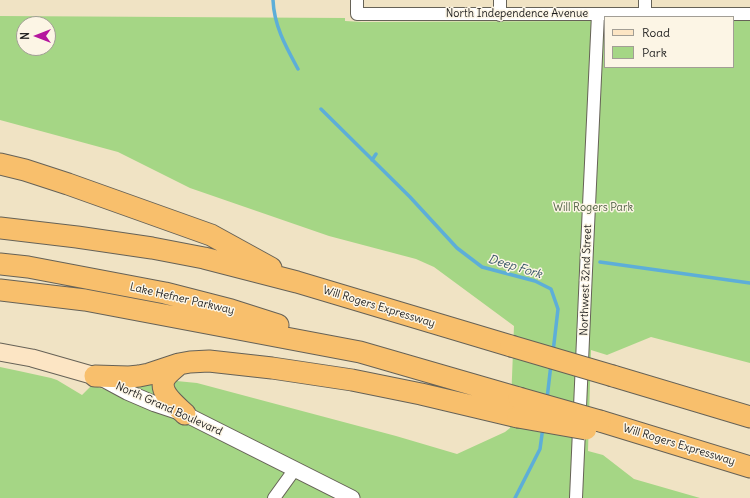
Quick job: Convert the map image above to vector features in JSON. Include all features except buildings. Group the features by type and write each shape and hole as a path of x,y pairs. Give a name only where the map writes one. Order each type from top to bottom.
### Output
{"highway":[{"path":"0,164 25,170 68,184 211,235 298,282"},
{"name":"Will Rogers Expressway","path":"0,228 152,248 204,258 298,282 750,417"},
{"name":"Lake Hefner Parkway","path":"0,264 28,267 165,293 231,310 360,352"},
{"name":"Will Rogers Expressway","path":"0,290 85,300 360,352 518,408 599,426 750,468"},
{"path":"95,376 139,376 179,364 209,361 272,368 352,380 421,394 518,408"},
{"path":"179,364 165,378 163,384 167,397 185,414"}],"main road":[{"name":"North Grand Boulevard","path":"0,352 32,358 95,376"}],"street":[{"name":"North Independence Avenue","path":"357,0 357,14 750,14"},
{"path":"500,0 500,15"},
{"path":"645,0 645,14"},
{"name":"Northwest 32nd Street","path":"576,498 598,14"},
{"name":"North Grand Boulevard","path":"95,376 155,404 185,414 352,498"},
{"path":"274,498 296,470"}],"green space":[{"name":"Will Rogers Park","path":"0,16 16,16 16,56 56,56 56,16 345,18 345,21 362,22 604,21 604,68 734,68 734,21 750,21 750,363 651,337 607,355 591,350 588,451 603,455 634,479 700,498 0,498 0,367 57,380 82,395 92,385 109,391 156,379 197,383 396,436 457,454 505,432 510,428 514,326 434,267 416,259 329,236 190,188 118,152 0,120"}],"waterway":[{"name":"Deep Fork","path":"273,0 278,27 298,69"},
{"name":"Deep Fork","path":"321,109 410,197 457,248 482,267 535,281 551,289 558,309 553,352"},
{"name":"Deep Fork","path":"372,160 376,154"},
{"path":"600,262 750,283"},
{"name":"Deep Fork","path":"547,399 551,364"},
{"name":"Deep Fork","path":"515,498 540,449 543,427"}]}
